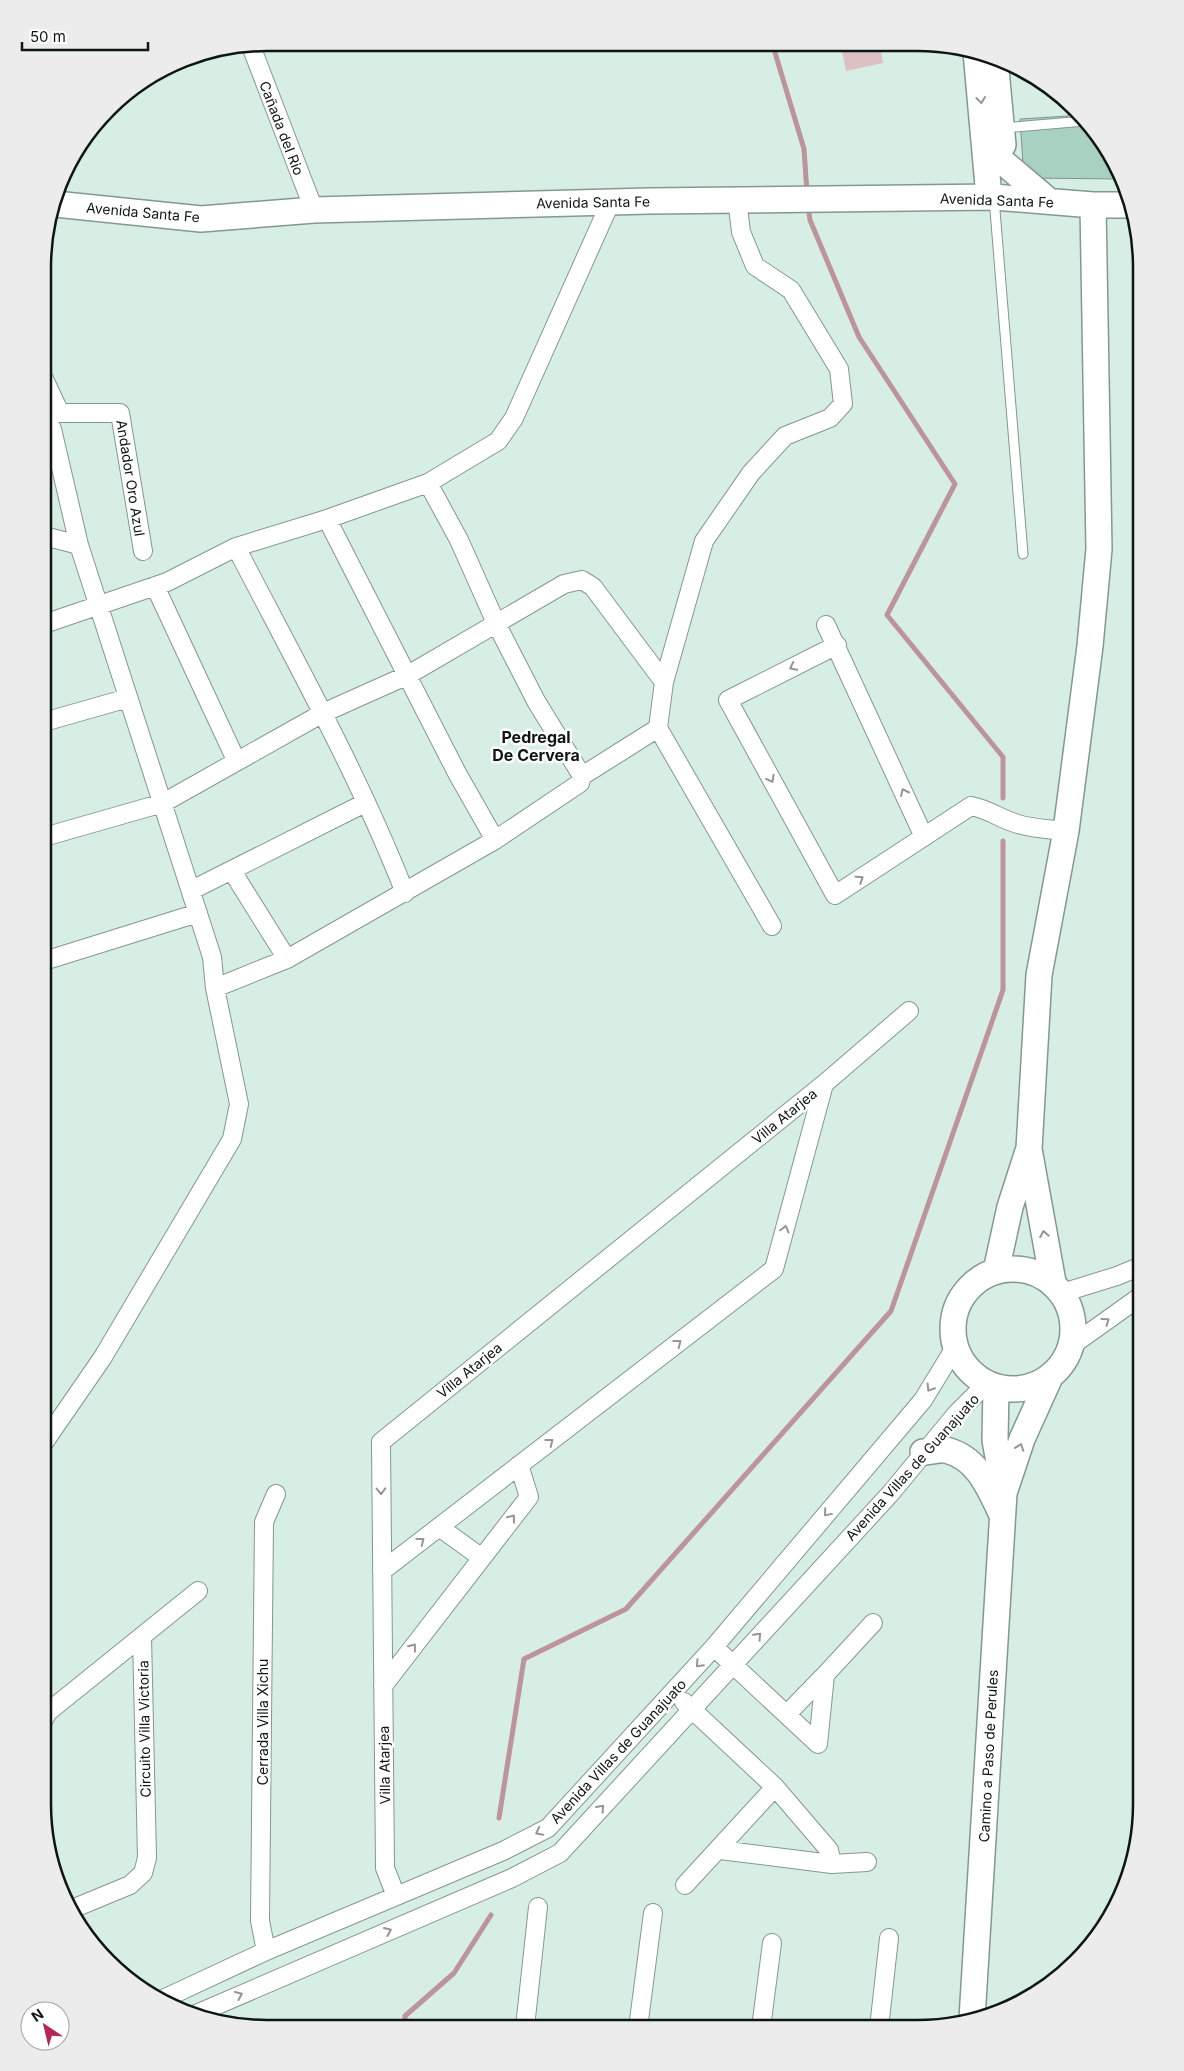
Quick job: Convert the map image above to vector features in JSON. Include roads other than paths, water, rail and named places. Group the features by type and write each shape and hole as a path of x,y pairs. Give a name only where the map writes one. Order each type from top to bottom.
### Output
{"street":[{"name":"Cañada del Rio","path":"253,52 314,210"},
{"path":"978,61 993,129"},
{"path":"995,66 993,129 997,197"},
{"path":"945,197 996,164"},
{"path":"996,164 1049,201"},
{"name":"Avenida Santa Fe","path":"61,205 202,219 314,210 737,199 997,197 1093,205 1123,205"},
{"path":"737,199 741,232 755,266 791,290 839,369 843,404 830,418 785,436 751,472 704,541 664,682 658,728 772,926"},
{"path":"51,622 155,586 236,547 326,519 428,483 498,441 514,418 611,201"},
{"path":"996,1271 1010,1208 1029,1149 1039,976 1066,831 1090,646 1099,550 1093,205"},
{"name":"Andador Oro Azul","path":"51,394 60,413 120,414 143,551"},
{"path":"51,428 79,545 192,890 212,957 215,988 239,1104 232,1139 103,1358 51,1433"},
{"path":"428,483 459,540 496,624 536,701 582,776"},
{"path":"326,519 408,674 457,773 495,840"},
{"path":"51,538 79,545"},
{"path":"236,547 352,771 405,893"},
{"path":"51,835 163,803 236,760 323,714 408,674 564,584 582,580 593,587 664,682"},
{"path":"155,586 236,760"},
{"path":"826,625 837,645 924,837"},
{"path":"837,645 728,700 835,895 971,806 990,810 1014,823 1029,827 1066,831"},
{"path":"51,720 128,698"},
{"path":"215,988 287,959 405,893 495,840 580,783 582,776 658,728"},
{"path":"192,890 365,802"},
{"path":"232,871 287,959"},
{"path":"51,959 198,913"},
{"path":"824,1084 909,1010"},
{"name":"Villa Atarjea","path":"382,1571 774,1269 824,1084"},
{"name":"Villa Atarjea","path":"396,1896 385,1868 381,1442 824,1084"},
{"path":"1029,1149 1057,1287 1070,1309 1074,1328 1071,1346 1063,1363 1050,1377 1033,1386 1015,1389 991,1385 973,1374 962,1361 956,1346 953,1328 956,1310 965,1293 979,1280 996,1271 1014,1269 1032,1272 1057,1287 1117,1276 1133,1269"},
{"path":"1071,1346 1133,1302"},
{"name":"Avenida Villas de Guanajuato","path":"170,1996 266,1951 503,1851 548,1828 714,1646 923,1400 956,1346"},
{"name":"Camino a Paso de Perules","path":"1003,1504 1022,1439 1050,1377"},
{"name":"Avenida Villas de Guanajuato","path":"205,2010 512,1878 560,1853 890,1494 957,1413 991,1385"},
{"name":"Camino a Paso de Perules","path":"972,2012 1003,1504 995,1440 991,1385"},
{"path":"923,1452 945,1450 969,1459 1003,1504"},
{"path":"384,1686 529,1496 519,1465"},
{"name":"Cerrada Villa Xichu","path":"266,1951 260,1921 264,1522 276,1494"},
{"path":"439,1527 482,1558"},
{"path":"142,1636 198,1591"},
{"path":"787,1714 873,1622"},
{"name":"Circuito Villa Victoria","path":"51,1710 142,1636"},
{"name":"Circuito Villa Victoria","path":"78,1907 130,1885 143,1873 147,1858 142,1636"},
{"path":"714,1646 818,1744 825,1675"},
{"path":"672,1692 775,1787 829,1850 832,1864"},
{"path":"685,1885 720,1850 775,1787"},
{"path":"720,1850 832,1864 867,1862"},
{"path":"526,2020 538,1907"},
{"path":"639,2020 653,1913"},
{"path":"880,2020 889,1938"},
{"path":"762,2020 772,1943"}],"lane":[{"path":"993,129 1076,122"},
{"path":"997,197 1023,554"}],"waterway":[{"path":"775,51 804,149 807,193"},
{"path":"808,206 810,220 859,337 955,484 887,615 1003,757 1003,798"},
{"path":"499,1818 524,1659 626,1609 891,1311 1003,990 1003,841"},
{"path":"405,2020 405,2016 454,1973 491,1915"}],"district":[{"name":"Pedregal De Cervera","path":"536,746"}]}
